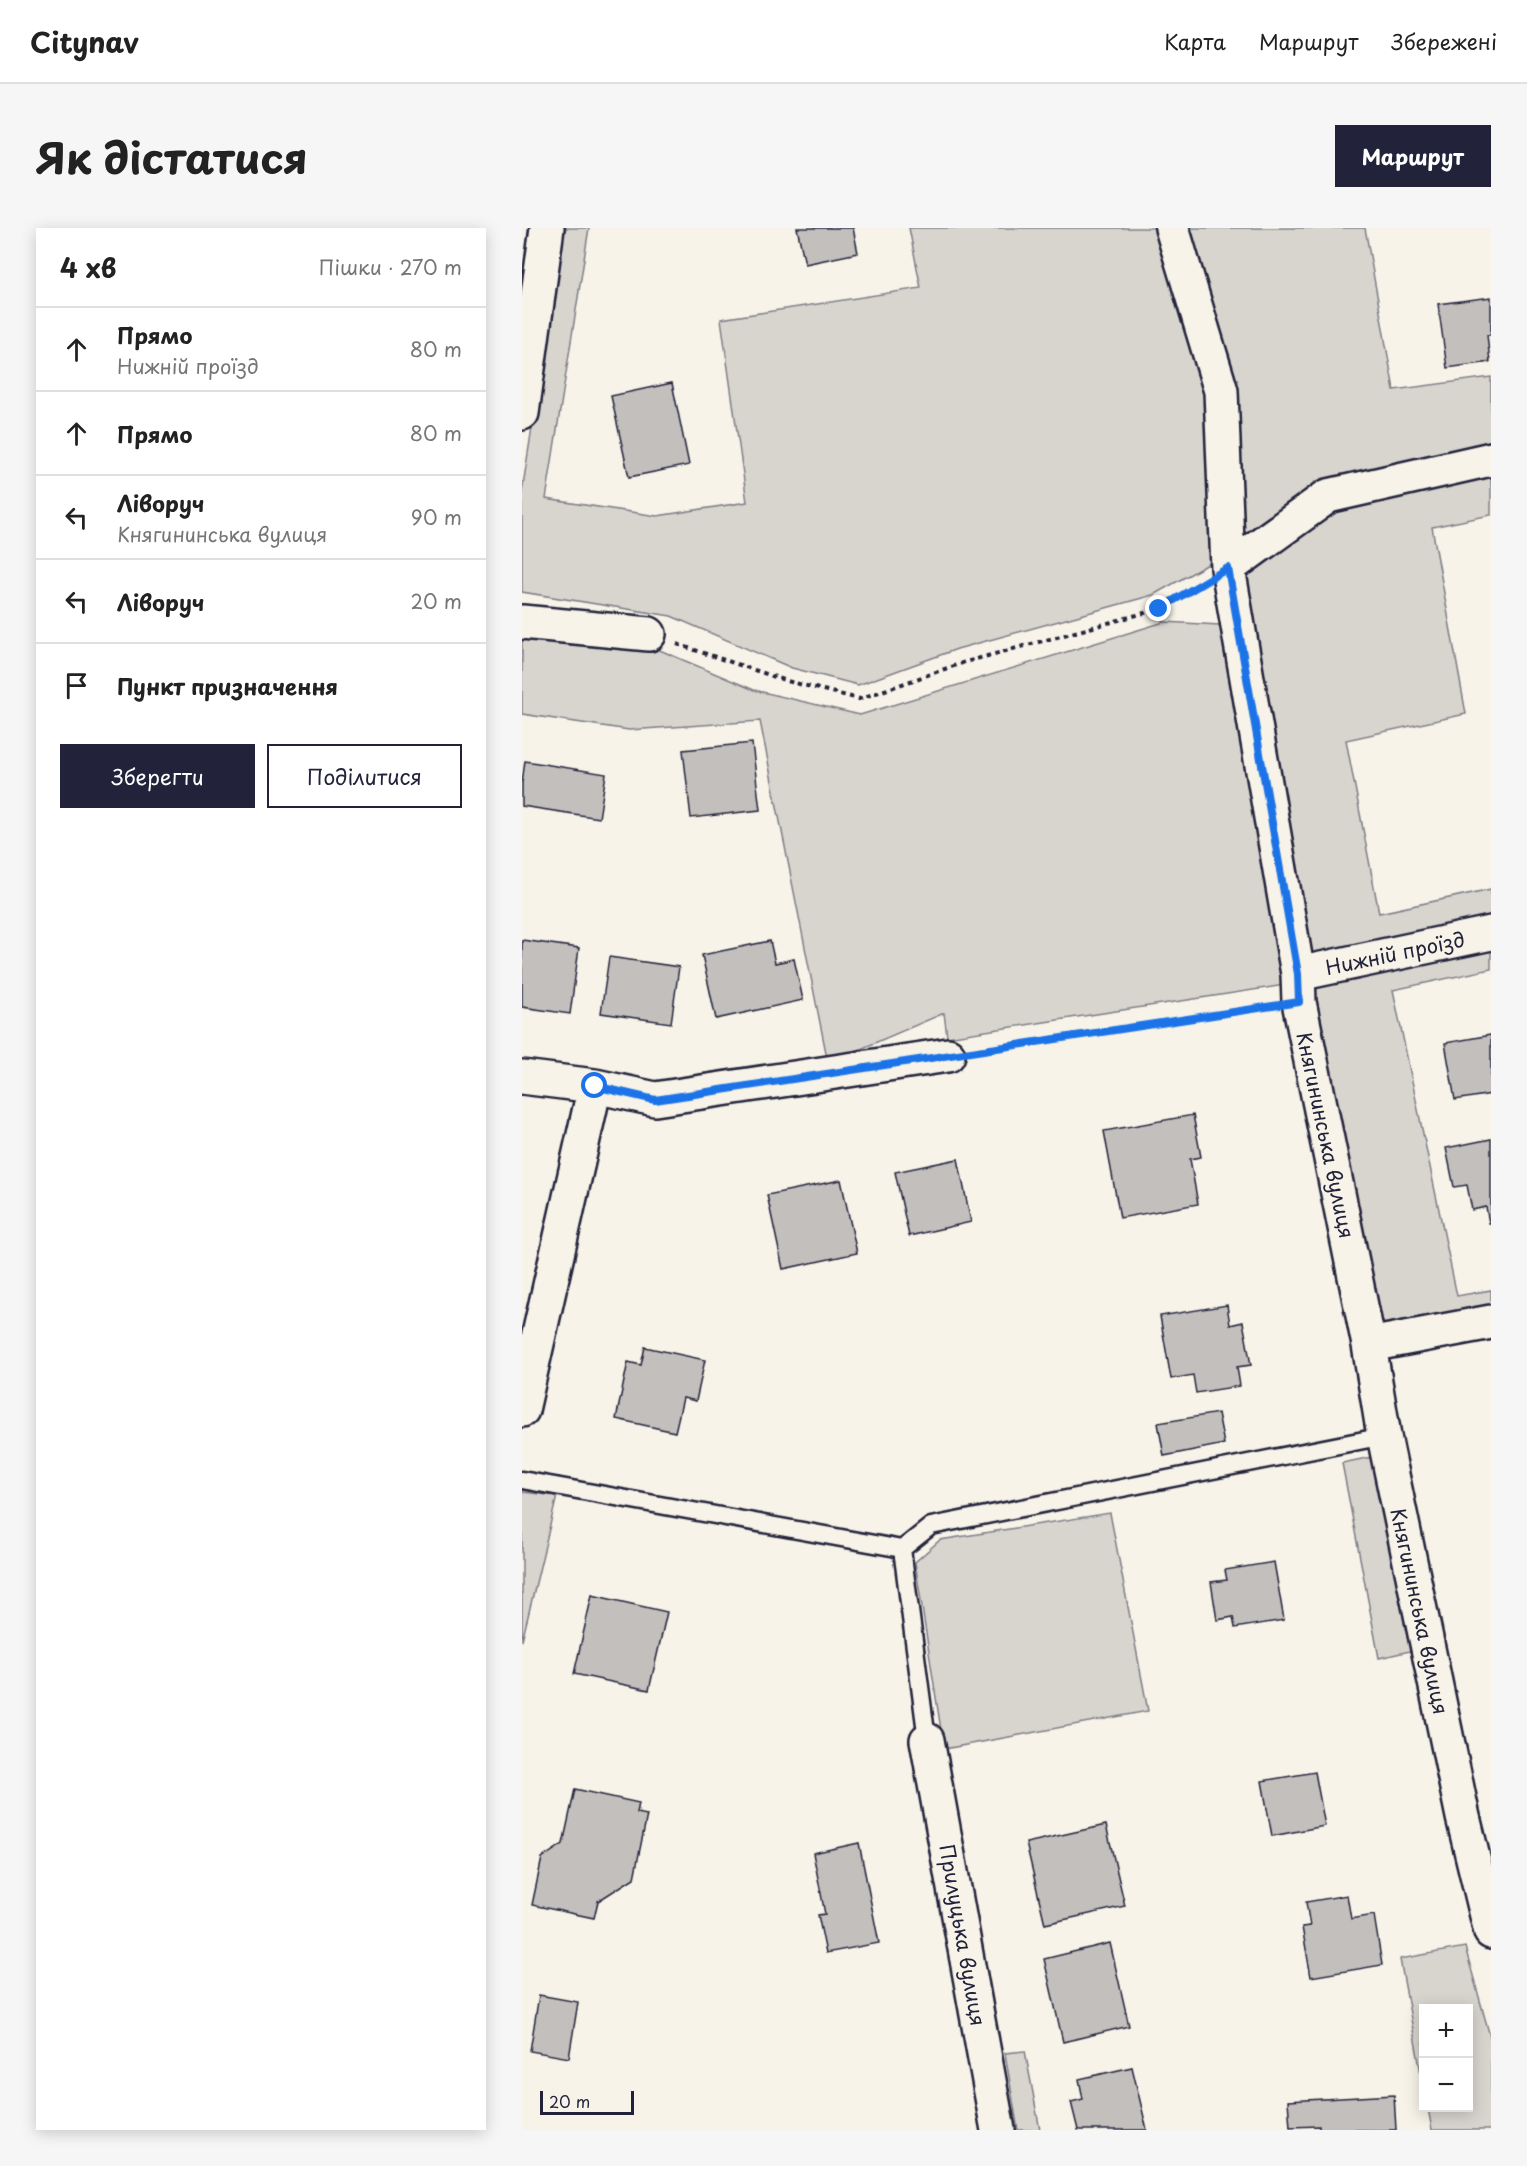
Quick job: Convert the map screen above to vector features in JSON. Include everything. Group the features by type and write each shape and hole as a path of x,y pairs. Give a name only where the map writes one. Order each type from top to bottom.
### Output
{"street":[{"path":"522,414 547,228"},
{"name":"Княгининська вулиця","path":"1172,228 1221,391 1228,568 1299,988 1369,1345 1384,1436 1477,1814 1491,1932"},
{"path":"1228,568 1328,496 1491,459"},
{"path":"522,622 649,634"},
{"name":"Нижній проїзд","path":"1299,988 1491,933"},
{"path":"522,1077 595,1086 655,1100 948,1055"},
{"path":"522,1410 595,1086"},
{"path":"1369,1345 1491,1322"},
{"name":"Прилуцька вулиця","path":"927,1740 998,2130"}],"lane":[{"path":"522,1480 902,1549 931,1526 1384,1436"},
{"path":"902,1549 927,1740"}],"path":[{"path":"649,634 787,681 859,699 962,663 1159,609 1228,568"},
{"path":"948,1055 1299,988"}],"shaded area":[{"path":"563,228 589,228 546,499 657,516 747,502 721,319 921,288 909,228 1365,228 1394,390 1491,377 1491,444 1221,557 1153,595 957,649 858,685 792,668 671,616 522,592 522,492"},
{"path":"1491,471 1491,515 1432,527 1466,714 1346,740 1379,913 1491,889 1491,921 1309,962 1240,573 1332,506"},
{"path":"1164,622 1220,625 1285,985 947,1037 944,1013 828,1063 760,721 629,730 522,714 522,630 643,643 754,690 860,715"},
{"path":"1491,944 1491,969 1393,990 1457,1296 1491,1290 1491,1305 1381,1328 1311,982"},
{"path":"1372,1457 1410,1651 1379,1658 1342,1463"},
{"path":"522,1492 557,1496 522,1641"},
{"path":"1110,1513 1148,1711 944,1749 915,1562 940,1540"},
{"path":"1465,1947 1491,2040 1491,2130 1432,2130 1429,2112 1473,2112 1473,2004 1419,2004 1419,2062 1400,1959"},
{"path":"1025,2051 1040,2130 1018,2130 1005,2053"}],"building":[{"path":"797,228 853,228 858,253 805,264"},
{"path":"1491,297 1491,335 1487,335 1490,362 1447,368 1438,304"},
{"path":"672,383 689,465 629,477 611,396"},
{"path":"752,743 760,810 691,818 683,750"},
{"path":"525,761 606,774 599,818 522,806"},
{"path":"522,940 579,948 570,1014 522,1007"},
{"path":"770,941 775,963 794,959 803,1000 716,1019 702,955"},
{"path":"609,957 679,967 671,1023 601,1013"},
{"path":"1491,1035 1491,1094 1455,1100 1445,1043"},
{"path":"1193,1115 1201,1157 1190,1159 1198,1204 1120,1218 1104,1131"},
{"path":"1491,1139 1491,1223 1489,1223 1486,1207 1472,1210 1467,1185 1454,1187 1446,1148"},
{"path":"958,1159 971,1222 909,1236 895,1172"},
{"path":"841,1180 857,1253 783,1269 767,1195"},
{"path":"1227,1305 1230,1325 1243,1322 1251,1365 1237,1367 1240,1386 1196,1393 1193,1375 1171,1379 1160,1316"},
{"path":"645,1347 705,1360 696,1401 683,1398 675,1432 616,1419 628,1362 641,1365"},
{"path":"1218,1413 1224,1444 1164,1456 1158,1423"},
{"path":"1274,1562 1284,1620 1235,1628 1233,1617 1217,1620 1211,1582 1227,1580 1225,1570"},
{"path":"592,1595 667,1612 649,1690 574,1674"},
{"path":"1315,1772 1325,1826 1272,1836 1262,1781"},
{"path":"575,1789 639,1803 637,1813 647,1815 634,1878 598,1901 594,1918 532,1905 542,1858 563,1844"},
{"path":"1106,1825 1125,1906 1045,1924 1026,1843"},
{"path":"859,1843 879,1943 826,1953 818,1915 825,1914 813,1853"},
{"path":"1347,1895 1351,1919 1374,1915 1382,1965 1311,1977 1302,1927 1310,1926 1306,1902"},
{"path":"1110,1943 1129,2026 1063,2042 1044,1959"},
{"path":"539,1995 578,2002 569,2058 530,2051"},
{"path":"1132,2067 1147,2130 1078,2130 1071,2102 1083,2099 1079,2079"},
{"path":"1394,2095 1396,2130 1319,2130 1319,2126 1290,2127 1288,2101"}],"route":[{"path":"595,1086 655,1100 1299,1002 1298,974 1228,568 1159,609"}]}
